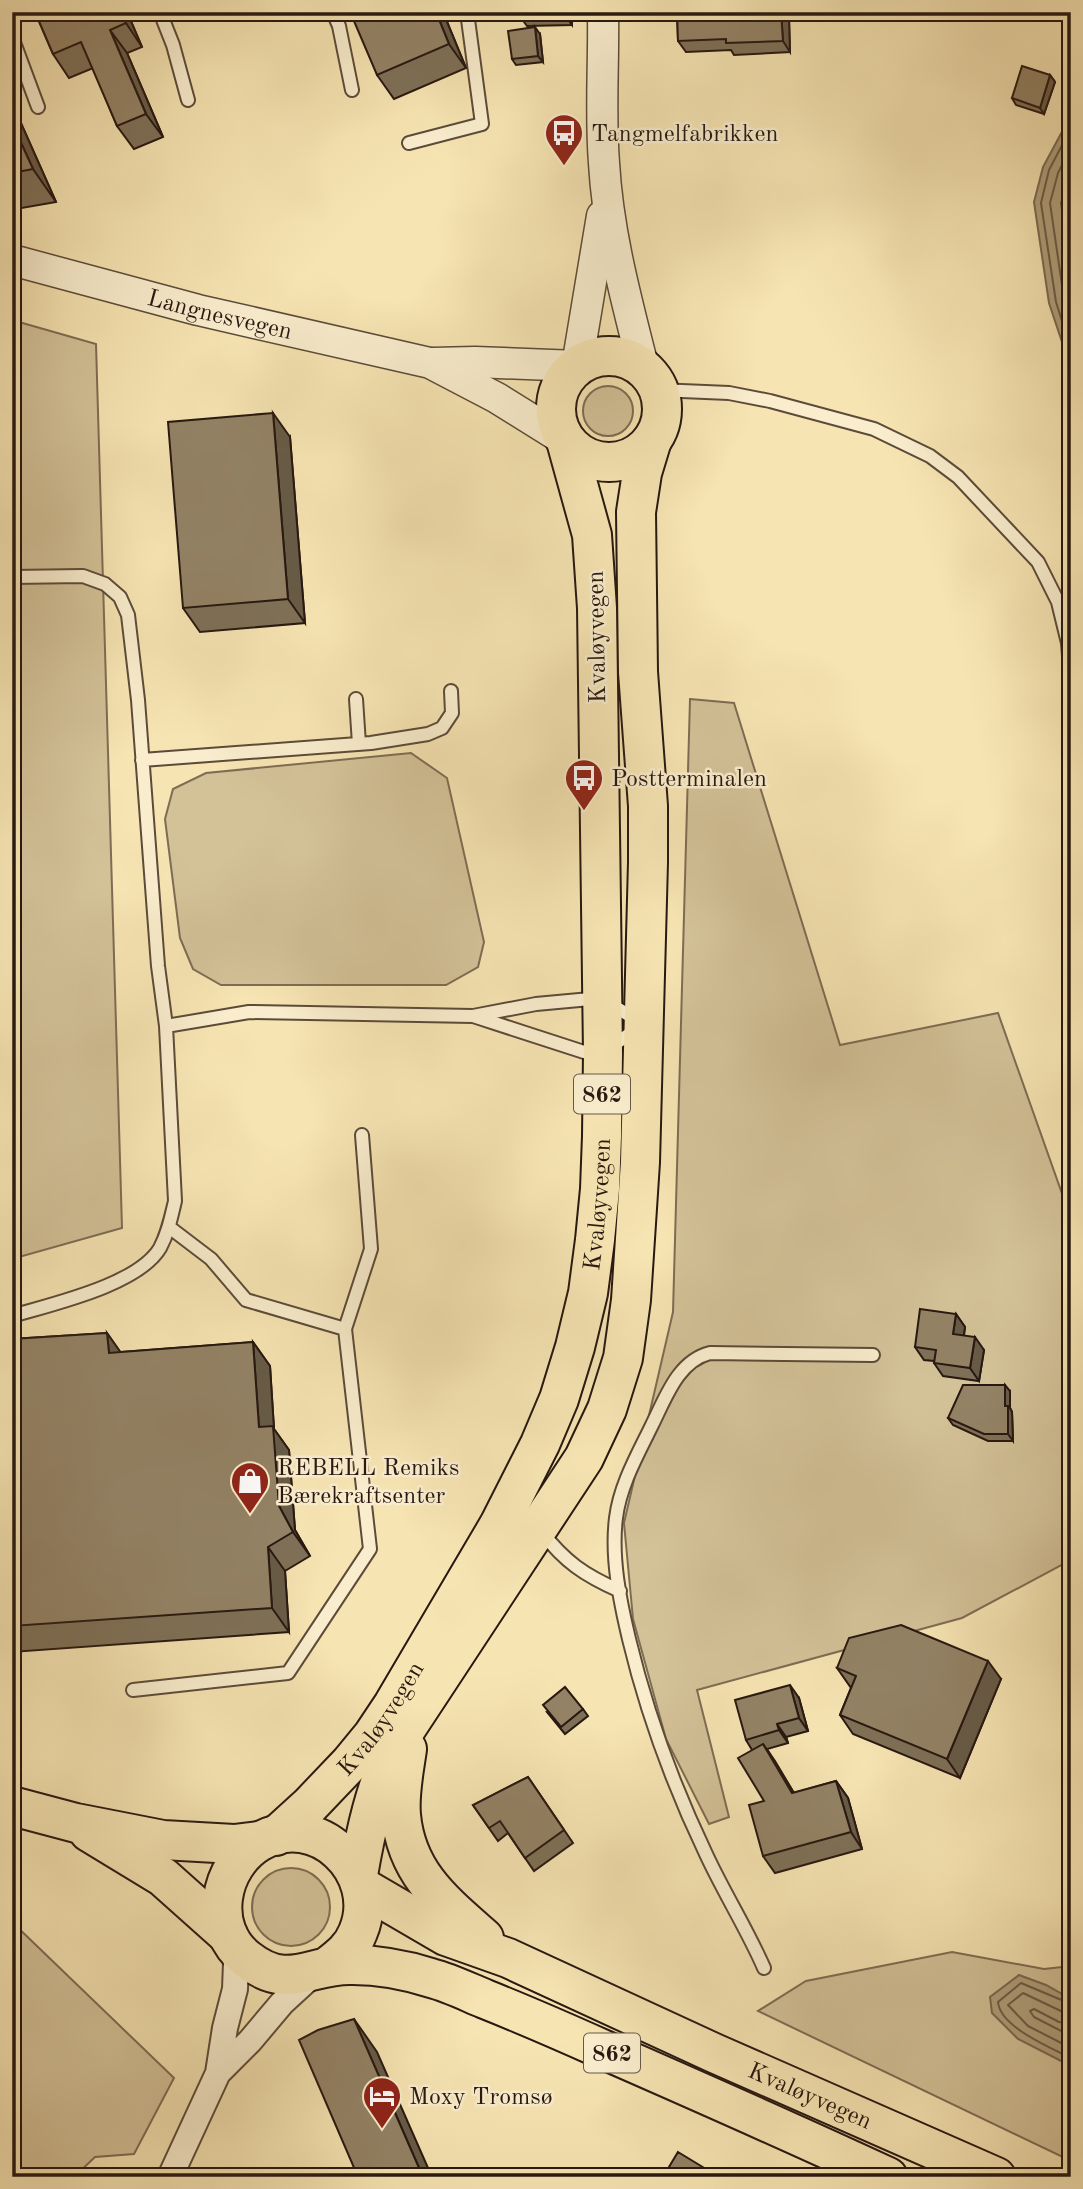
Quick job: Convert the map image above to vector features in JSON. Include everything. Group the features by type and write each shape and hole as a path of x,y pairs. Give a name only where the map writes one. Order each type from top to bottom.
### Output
{"main road":[{"path":"577,366 590,360 611,357 632,362 651,380"},
{"name":"862","path":"566,441 558,426 558,393 577,366"},
{"name":"862","path":"651,380 662,416 652,440"},
{"path":"566,441 582,455 602,463 630,458 652,440"},
{"name":"Kvaløyvegen","path":"652,440 642,473 636,512 638,672 648,806 639,1176 631,1300 623,1358 607,1409 584,1458 394,1747 380,1778 369,1815 360,1881 446,1936 508,1958 714,2053 996,2177"},
{"name":"Kvaløyvegen","path":"268,1838 310,1805 373,1735 499,1525 554,1410 575,1347 588,1293 600,1189 603,1053 594,559 592,534 566,441"},
{"name":"862","path":"413,1716 400,1814 407,1847 418,1872 443,1902 508,1958"},
{"name":"862","path":"12,1806 76,1823 163,1840 200,1844 234,1844 296,1833 315,1837 340,1852 360,1881 364,1910 358,1933 345,1953 322,1969 298,1976 279,1975 244,1957 230,1938 163,1877 76,1823"},
{"name":"862","path":"230,1938 222,1914 223,1892 230,1871 243,1854 268,1838"},
{"name":"Kvaløyvegen","path":"322,1969 364,1966 408,1971 435,1978 534,2018 888,2177"}],"street":[{"path":"609,14 603,161 606,188 614,242 651,380"},
{"path":"577,366 606,188"},
{"name":"Langnesvegen","path":"12,260 186,307 430,363 577,366"},
{"name":"Langnesvegen","path":"430,363 499,399 566,441"},
{"path":"170,2177 218,2073 235,1989 236,1963 230,1938"},
{"path":"218,2073 282,2003 322,1969"}],"lane":[{"path":"160,12 173,45 188,100"},
{"path":"333,12 339,26 352,90"},
{"path":"409,143 482,124 467,12"},
{"path":"12,37 38,107"},
{"path":"651,380 805,409 874,429 930,456 958,477 1038,562 1058,602 1068,643 1071,681"},
{"path":"12,577 83,576 105,584 120,597 128,615 134,646 158,967 166,1026 175,1201 169,1227 159,1251 139,1269 111,1284 12,1316"},
{"path":"142,760 359,744 428,734 442,728 452,713 451,691"},
{"path":"356,699 359,744"},
{"path":"166,1026 249,1012 473,1016 547,1002 601,998 643,1024 603,1053 584,1052 473,1016"},
{"path":"133,1690 288,1673 370,1549 345,1329 371,1249 362,1135"},
{"path":"169,1227 211,1258 246,1300 345,1329"},
{"path":"764,1968 707,1856 664,1755 638,1677 620,1591 615,1550 618,1503 627,1477 667,1395 688,1364 699,1356 710,1353 873,1355"},
{"path":"538,1527 568,1561 588,1577 620,1591"}],"shaded area":[{"path":"12,320 96,344 122,1228 12,1259"},
{"path":"608,386 626,393 633,411 626,429 608,436 590,429 583,411 590,393"},
{"path":"690,699 734,703 840,1045 998,1013 1071,1219 1071,1560 962,1618 697,1690 729,1817 709,1824 666,1739 633,1619 624,1523 673,1312"},
{"path":"411,753 447,778 484,942 478,967 446,985 221,985 193,969 180,938 165,819 173,789 206,773"},
{"path":"283,1868 299,1868 313,1874 324,1885 330,1899 330,1915 324,1929 313,1940 299,1946 283,1946 269,1940 258,1929 252,1915 252,1899 258,1885 269,1874"},
{"path":"12,1922 174,2078 134,2154 95,2157 74,2177 12,2177"},
{"path":"952,1952 1044,1969 1071,1966 1071,2161 758,2011 806,1981"}],"water":[{"path":"1071,115 1071,369 1049,303 1034,202 1043,167"},
{"path":"1019,1975 1046,1985 1071,1999 1071,2066 1018,2039 992,2013 990,1997"}],"building":[{"path":"35,12 121,12 126,23 110,30 146,114 117,126 81,42 53,54"},
{"path":"436,12 449,44 377,75 351,14"},
{"path":"519,12 564,12 564,14 519,15"},
{"path":"677,12 781,12 783,41 678,41"},
{"path":"535,27 538,56 512,59 508,31"},
{"path":"1022,66 1050,75 1040,108 1012,98"},
{"path":"12,123 33,169 12,173"},
{"path":"273,413 288,599 183,608 168,422"},
{"path":"920,1309 956,1314 953,1334 975,1337 970,1368 934,1363 936,1350 915,1347"},
{"path":"107,1333 109,1353 253,1342 259,1427 273,1426 279,1506 293,1532 268,1547 272,1608 12,1626 12,1339"},
{"path":"963,1385 1005,1385 1008,1434 984,1434 948,1418"},
{"path":"901,1625 988,1661 947,1759 840,1715 856,1676 837,1668 849,1638"},
{"path":"790,1685 799,1718 777,1724 779,1730 746,1740 735,1700"},
{"path":"565,1687 583,1709 561,1727 543,1705"},
{"path":"763,1744 792,1793 836,1781 851,1832 763,1856 749,1805 764,1801 738,1758"},
{"path":"528,1777 564,1830 525,1858 500,1821 489,1828 473,1805"},
{"path":"354,2019 423,2177 358,2177 299,2040 318,2030"},
{"path":"678,2152 719,2177 663,2177"}],"place":[{"name":"Tangmelfabrikken","path":"564,167"},
{"name":"Postterminalen","path":"584,812"},
{"name":"REBELL Remiks Bærekraftsenter","path":"250,1515"},
{"name":"Moxy Tromsø","path":"382,2130"}]}
